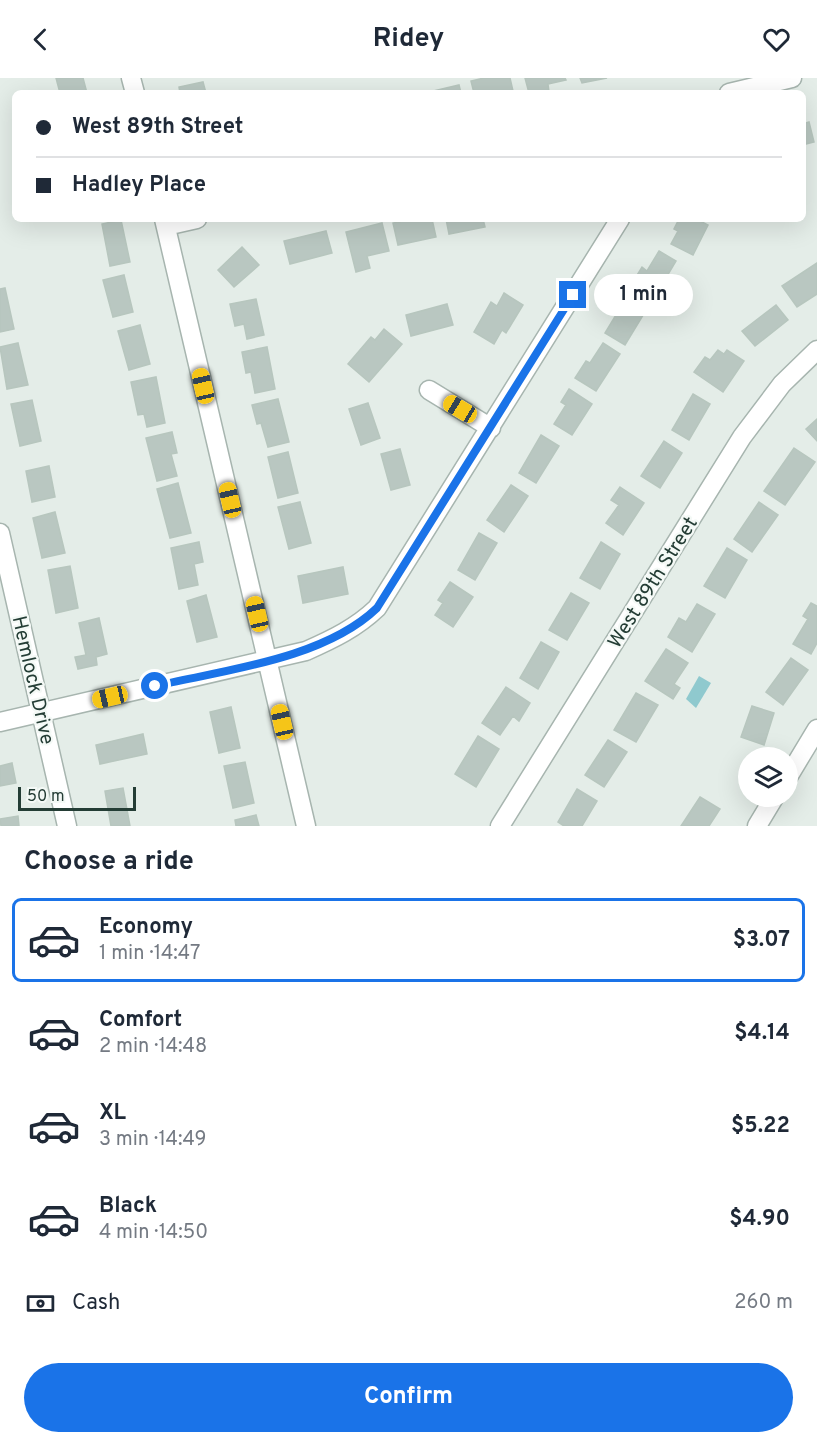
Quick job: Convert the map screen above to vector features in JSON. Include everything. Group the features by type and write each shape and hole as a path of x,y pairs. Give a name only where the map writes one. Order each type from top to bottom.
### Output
{"street":[{"path":"742,90 792,78"},
{"path":"0,722 306,651 340,636 362,622 377,608 618,222"},
{"path":"165,223 306,826"},
{"name":"West 89th Street","path":"500,826 742,437 782,384 817,350"},
{"path":"429,390 491,428"},
{"name":"Hemlock Drive","path":"0,534 67,826"},
{"path":"798,760 817,729"},
{"path":"757,826 769,807"}],"water":[{"path":"699,676 711,683 696,708 686,699"}],"building":[{"path":"56,78 83,78 86,90 59,90"},
{"path":"484,78 510,78 513,90 473,90 471,81"},
{"path":"525,78 565,78 566,80 548,84 549,90 528,90"},
{"path":"580,78 607,78 582,83"},
{"path":"203,82 205,90 180,90 179,87"},
{"path":"459,85 460,90 438,90"},
{"path":"809,122 814,142 806,144 806,123"},
{"path":"121,222 130,262 110,266 102,224"},
{"path":"433,222 436,237 398,245 393,223"},
{"path":"447,222 484,222 485,227 449,234"},
{"path":"678,222 702,222 708,225 693,255 671,244 678,231 674,229"},
{"path":"382,223 389,251 367,256 370,268 356,272 346,232"},
{"path":"326,231 332,253 290,264 284,241"},
{"path":"242,247 259,265 234,287 218,270"},
{"path":"659,251 676,261 654,298 631,285 642,267 647,271"},
{"path":"817,263 817,294 797,307 782,286"},
{"path":"124,275 133,312 113,317 103,280"},
{"path":"5,288 14,329 0,332 0,289"},
{"path":"504,293 523,305 506,333 502,330 494,344 474,332 491,302 497,306"},
{"path":"628,295 648,307 625,345 605,333"},
{"path":"256,299 264,335 247,339 244,324 235,326 230,304"},
{"path":"447,304 453,325 411,336 406,315"},
{"path":"776,305 788,320 755,346 742,331"},
{"path":"140,325 150,364 129,370 118,331"},
{"path":"384,329 402,344 369,382 348,364 371,337 375,340"},
{"path":"18,343 28,385 7,389 0,347"},
{"path":"603,343 620,354 596,391 575,378 586,361 590,363"},
{"path":"267,347 275,389 255,393 251,372 246,373 242,352"},
{"path":"718,350 724,354 727,350 744,361 723,392 694,372 705,357 710,360"},
{"path":"156,377 165,423 147,427 144,414 138,415 131,382"},
{"path":"569,389 592,404 572,435 554,424 566,405 561,402"},
{"path":"693,394 710,404 689,440 672,430"},
{"path":"278,399 289,442 268,447 261,423 257,424 252,405"},
{"path":"32,400 41,441 20,446 11,404"},
{"path":"368,403 380,438 361,445 349,409"},
{"path":"817,419 817,441 806,429"},
{"path":"172,432 177,453 171,454 177,476 157,481 146,438"},
{"path":"541,435 559,446 536,483 519,473"},
{"path":"664,441 682,453 660,488 641,476"},
{"path":"794,448 815,462 785,505 764,491"},
{"path":"400,449 410,485 391,490 381,454"},
{"path":"288,452 298,493 278,498 268,457"},
{"path":"49,466 55,497 32,502 26,471"},
{"path":"178,483 191,533 170,538 157,489"},
{"path":"511,485 528,496 504,532 487,520"},
{"path":"620,487 644,503 623,535 606,523 619,505 611,500"},
{"path":"300,502 311,543 289,549 278,507"},
{"path":"759,502 778,515 752,552 734,539"},
{"path":"55,512 65,553 42,558 33,518"},
{"path":"479,533 497,543 475,580 458,570"},
{"path":"199,542 203,562 194,564 198,585 179,589 171,548"},
{"path":"601,542 620,554 600,589 580,578"},
{"path":"727,548 747,560 725,598 704,586"},
{"path":"70,566 78,608 56,613 48,570"},
{"path":"343,567 348,594 303,603 298,576"},
{"path":"450,582 473,597 453,627 435,615 443,603 438,600"},
{"path":"571,593 589,603 567,640 549,630"},
{"path":"206,595 217,637 197,642 187,601"},
{"path":"811,603 817,606 817,643 811,654 793,644 808,619 803,616"},
{"path":"697,604 715,614 692,652 668,637 679,618 686,622"},
{"path":"99,618 107,654 96,657 97,665 78,669 75,657 86,655 79,623"},
{"path":"541,642 559,652 538,689 520,678"},
{"path":"666,649 688,663 674,684 680,688 673,699 645,681"},
{"path":"791,658 808,670 783,705 766,692"},
{"path":"506,687 530,703 519,721 513,716 500,735 482,723"},
{"path":"636,693 658,705 636,742 614,730"},
{"path":"752,706 774,713 764,745 741,737"},
{"path":"231,707 240,748 219,753 210,712"},
{"path":"143,734 147,754 100,764 96,745"},
{"path":"478,736 499,749 476,787 455,774"},
{"path":"608,740 627,752 604,787 585,775"},
{"path":"245,762 254,803 233,808 224,766"},
{"path":"12,763 16,783 0,786 0,766"},
{"path":"123,788 130,826 111,826 105,791"},
{"path":"577,789 597,801 582,826 564,826 558,822"},
{"path":"700,797 720,809 709,826 681,826"},
{"path":"256,815 259,826 236,826 235,820"},
{"path":"18,816 19,826 1,826 0,819"}],"route":[{"path":"155,686 306,651 340,636 362,622 377,608 573,295"}]}
